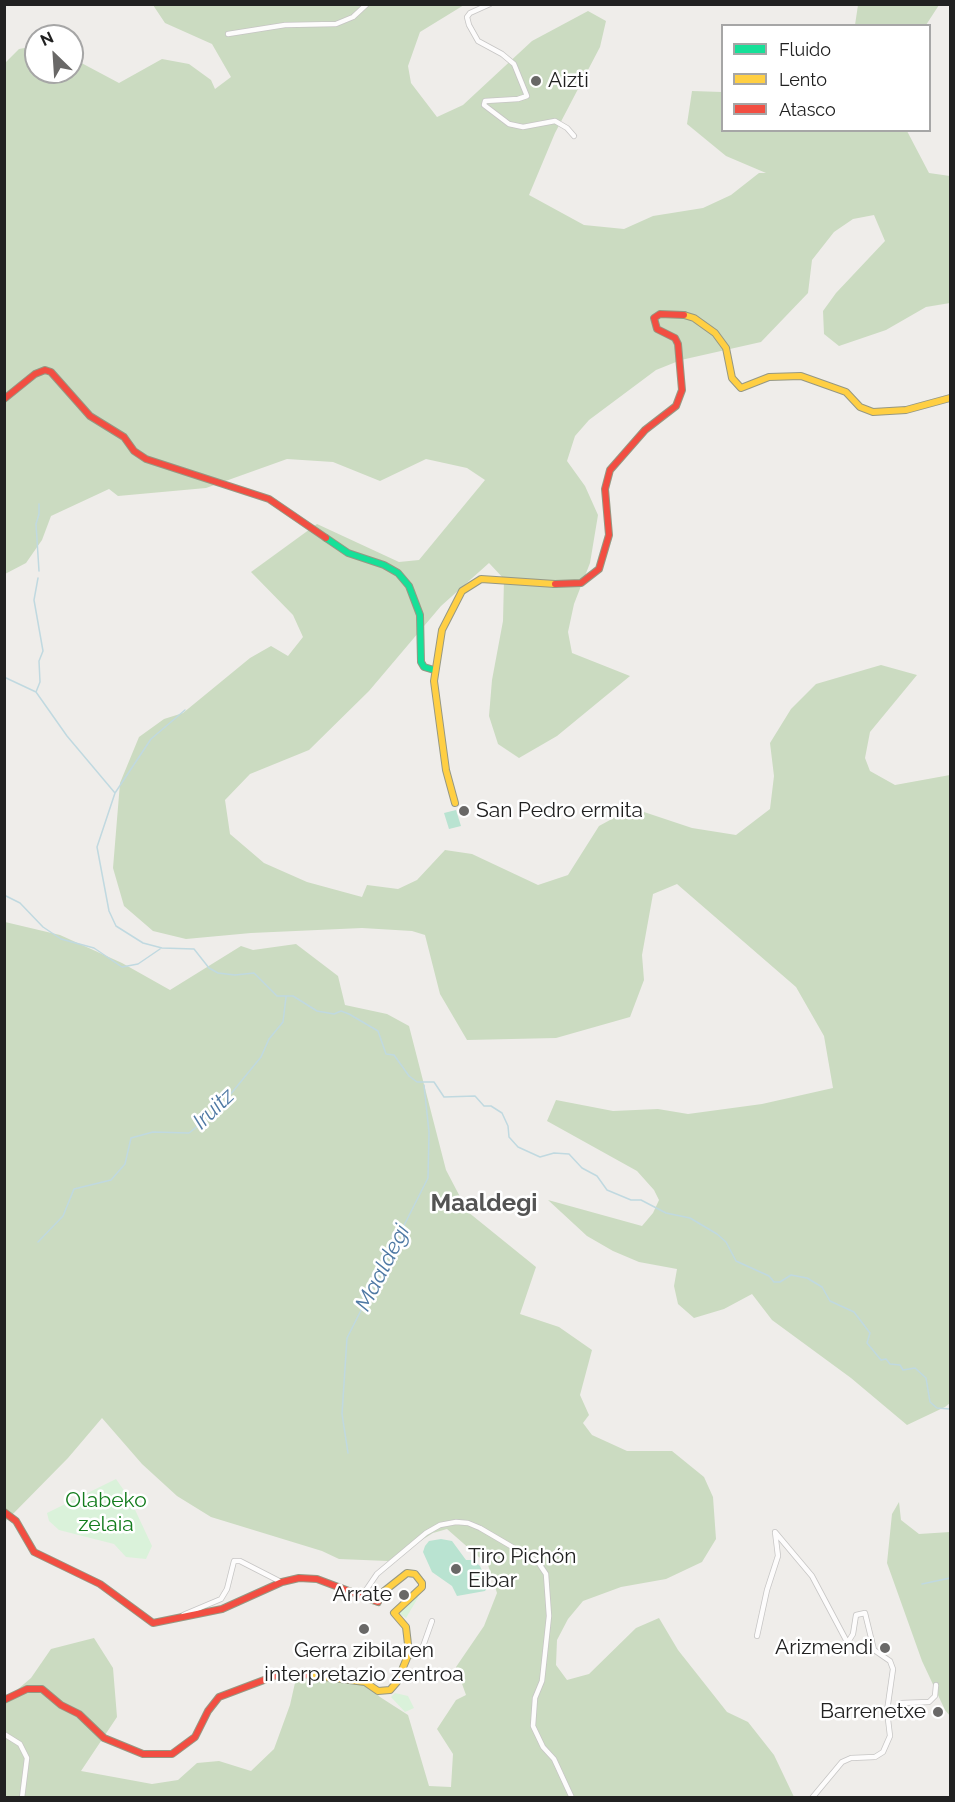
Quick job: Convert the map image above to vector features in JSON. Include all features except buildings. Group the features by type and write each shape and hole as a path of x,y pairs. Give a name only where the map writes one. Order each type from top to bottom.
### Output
{"street":[{"path":"228,34 285,25 336,24 353,17 367,4"},
{"path":"489,4 470,13 467,17 468,25 478,41 502,54 514,64 527,96 518,99 485,101 484,105 509,124 523,127 555,121 567,128 574,136"},
{"path":"455,803 446,770 434,670 442,630 467,585 481,579 538,584 581,583 599,569 609,535 605,512 605,489 610,470 645,430 670,412 680,398 680,350 675,338 657,329 654,318 660,314 694,318 715,333 726,348 732,378 741,388 769,377 801,376 846,392 860,407 873,412 906,410 951,398"},
{"path":"4,399 35,374 45,370 51,372 90,416 124,437 134,451 146,459 269,499 348,553 384,565 398,573 410,586 420,615 421,663 424,667 434,670"},
{"path":"4,1512 16,1521 34,1552 100,1584 148,1621 159,1622 222,1609 282,1582 299,1578 317,1579 376,1601 399,1576 407,1573 415,1574 422,1582 422,1587 394,1613 406,1627 410,1654 397,1682 384,1692 360,1681 291,1673 230,1691 212,1706 195,1737 177,1752 166,1756 143,1754 104,1738 79,1714 63,1707 42,1689 27,1689 4,1700"},
{"path":"362,1596 377,1574 426,1533 440,1525 468,1522 538,1562 546,1574 549,1616 543,1681 535,1698 533,1726 543,1747 554,1759 572,1797"},
{"path":"757,1636 767,1590 778,1556 775,1532 812,1576 848,1642 853,1634 856,1615 864,1613 874,1650 890,1661 893,1669 889,1718 890,1736 883,1752 874,1757 851,1758 842,1762 812,1797"},
{"path":"178,1618 221,1599 227,1589 234,1561 240,1561 282,1582"},
{"path":"410,1654 421,1652 432,1621"},
{"path":"889,1718 901,1703 929,1702 935,1696 936,1685"},
{"path":"4,1734 20,1744 27,1758 22,1797"}],"green space":[{"path":"858,4 939,5 927,24 855,24"},
{"path":"153,5 464,5 420,32 408,66 411,83 437,117 463,105 532,41 588,11 606,21 600,47 555,133 529,195 584,225 624,229 653,216 703,208 731,195 759,173 766,173 726,156 687,124 692,91 721,92 721,132 908,132 929,173 950,176 950,303 926,307 886,330 839,346 824,334 823,311 836,293 885,241 874,215 853,219 834,232 812,260 808,293 761,342 681,360 656,370 589,420 575,436 567,461 585,486 598,515 590,563 574,604 568,632 572,653 630,676 557,736 519,758 498,744 489,716 492,680 503,621 504,579 489,563 441,606 369,691 309,750 250,774 225,800 230,834 264,863 307,882 362,897 367,885 398,889 417,880 445,850 472,854 538,885 568,875 599,826 632,808 692,828 736,835 770,809 774,776 770,743 791,709 816,684 881,665 917,675 870,732 865,758 870,771 895,785 950,775 950,1403 945,1407 907,1425 851,1378 772,1320 752,1294 724,1309 694,1318 678,1304 674,1286 677,1269 639,1262 613,1251 587,1236 548,1200 642,1226 653,1213 659,1200 654,1190 637,1171 547,1121 556,1100 613,1111 658,1109 688,1114 762,1104 833,1088 824,1036 796,987 677,884 653,894 642,955 644,980 630,1017 556,1038 467,1040 440,994 425,935 412,931 362,928 251,933 186,939 153,931 124,906 113,868 120,783 139,737 164,719 183,713 250,658 271,646 288,656 303,637 293,615 251,572 317,524 399,562 419,560 485,480 467,468 426,459 380,481 333,462 287,459 206,488 118,496 109,489 51,516 42,540 26,563 5,574 4,64 19,49 24,48 24,84 84,84 84,64 119,83 162,59 189,64 211,80 215,89 231,77 212,44 165,23"},
{"path":"456,810 461,826 449,829 444,813"},
{"path":"5,922 60,935 122,963 170,990 241,946 253,950 296,944 338,976 345,1005 387,1014 409,1026 446,1170 468,1212 536,1267 520,1314 559,1327 592,1350 580,1395 589,1415 583,1423 592,1435 627,1451 672,1451 704,1477 713,1497 716,1539 702,1562 666,1579 621,1587 583,1601 568,1619 557,1640 556,1665 567,1680 589,1674 636,1628 659,1618 678,1650 727,1712 748,1722 774,1755 794,1797 5,1797 4,1701 31,1678 51,1649 94,1638 113,1668 117,1717 81,1771 152,1784 178,1780 197,1763 219,1761 251,1771 274,1749 290,1705 297,1674 332,1668 356,1675 380,1697 408,1715 429,1786 451,1787 453,1754 437,1729 456,1700 466,1695 456,1667 484,1626 497,1593 488,1565 447,1529 433,1533 388,1561 339,1559 322,1551 211,1517 177,1496 142,1464 102,1418 68,1458 5,1522"},
{"name":"Olabeko zelaia","path":"116,1479 130,1499 152,1546 146,1559 126,1557 114,1544 59,1530 49,1521 47,1513"},
{"path":"899,1502 901,1520 919,1534 950,1532 950,1716 922,1661 887,1563 892,1514"},
{"name":"Tiro Pichón Eibar","path":"441,1539 452,1541 466,1560 473,1560 480,1566 489,1585 485,1591 457,1596 452,1586 432,1572 423,1552 429,1541"},
{"name":"Arrate","path":"423,1589 406,1618 399,1613"},
{"path":"395,1693 408,1696 414,1708 405,1712 391,1697"}],"waterway":[{"path":"39,504 36,524 39,571"},
{"path":"38,578 34,600 43,651 39,661 40,682 36,692 67,736 115,793 97,847 109,911 116,926 143,943 162,948 194,949 209,968 218,973 235,975 254,973 277,996 293,996 317,1011 334,1014 341,1011 349,1014 378,1031 386,1054 394,1055 409,1076 417,1082 434,1082 444,1097 475,1096 484,1106 491,1106 502,1113 508,1126 509,1137 518,1147 540,1157 554,1153 569,1154 582,1168 597,1176 607,1190 631,1200 641,1200 666,1213 690,1218 717,1234 726,1242 736,1261 769,1276 774,1282 780,1282 791,1275 807,1278 822,1287 830,1301 854,1312 870,1333 867,1343 881,1360 886,1359 890,1364 900,1365 903,1370 915,1368 926,1378 930,1402 937,1408 950,1409"},
{"path":"4,677 36,692"},
{"path":"115,793 151,739 185,710"},
{"path":"4,895 20,903 43,927 61,939 94,948 122,967 138,964 160,949"},
{"name":"Iruitz","path":"38,1242 63,1216 74,1189 111,1180 125,1164 131,1138 153,1132 189,1133 216,1112 261,1057 269,1039 283,1022 286,997"},
{"name":"Maaldegi","path":"348,1453 342,1414 347,1338 428,1178 429,1132 424,1085"},
{"path":"922,1584 950,1578"}],"traffic: fast":[{"path":"326,538 348,553 384,565 398,573 409,586 420,615 421,662 424,667 434,670"}],"traffic: slow":[{"path":"684,315 694,318 715,333 726,348 732,378 741,388 769,377 801,376 846,392 860,407 873,412 906,410 950,398"},
{"path":"455,803 446,770 434,681 442,630 462,591 481,579 555,584"},
{"path":"309,1675 365,1682 378,1691 390,1690 397,1682 409,1653 406,1627 394,1613 422,1587 422,1583 415,1574 407,1573 373,1600"}],"traffic: jam":[{"path":"555,584 581,583 599,569 609,535 605,489 610,470 645,430 676,406 682,390 678,344 675,338 657,329 654,318 660,314 684,315"},
{"path":"4,399 35,374 45,370 51,372 90,416 124,437 134,451 146,459 269,499 326,538"},
{"path":"4,1512 16,1521 34,1552 100,1584 153,1623 222,1609 282,1582 299,1578 317,1579 378,1602"},
{"path":"4,1700 27,1689 42,1689 61,1705 79,1714 104,1738 143,1754 172,1754 195,1737 208,1711 219,1697 280,1674 309,1675"}],"place":[{"name":"Aizti","path":"536,81"},
{"name":"San Pedro ermita","path":"464,811"},
{"name":"Tiro Pichón Eibar","path":"456,1569"},
{"name":"Arrate","path":"404,1595"},
{"name":"Gerra zibilaren interpretazio zentroa","path":"364,1629"},
{"name":"Arizmendi","path":"885,1648"},
{"name":"Barrenetxe","path":"938,1712"}],"district":[{"name":"Maaldegi","path":"484,1204"}]}
